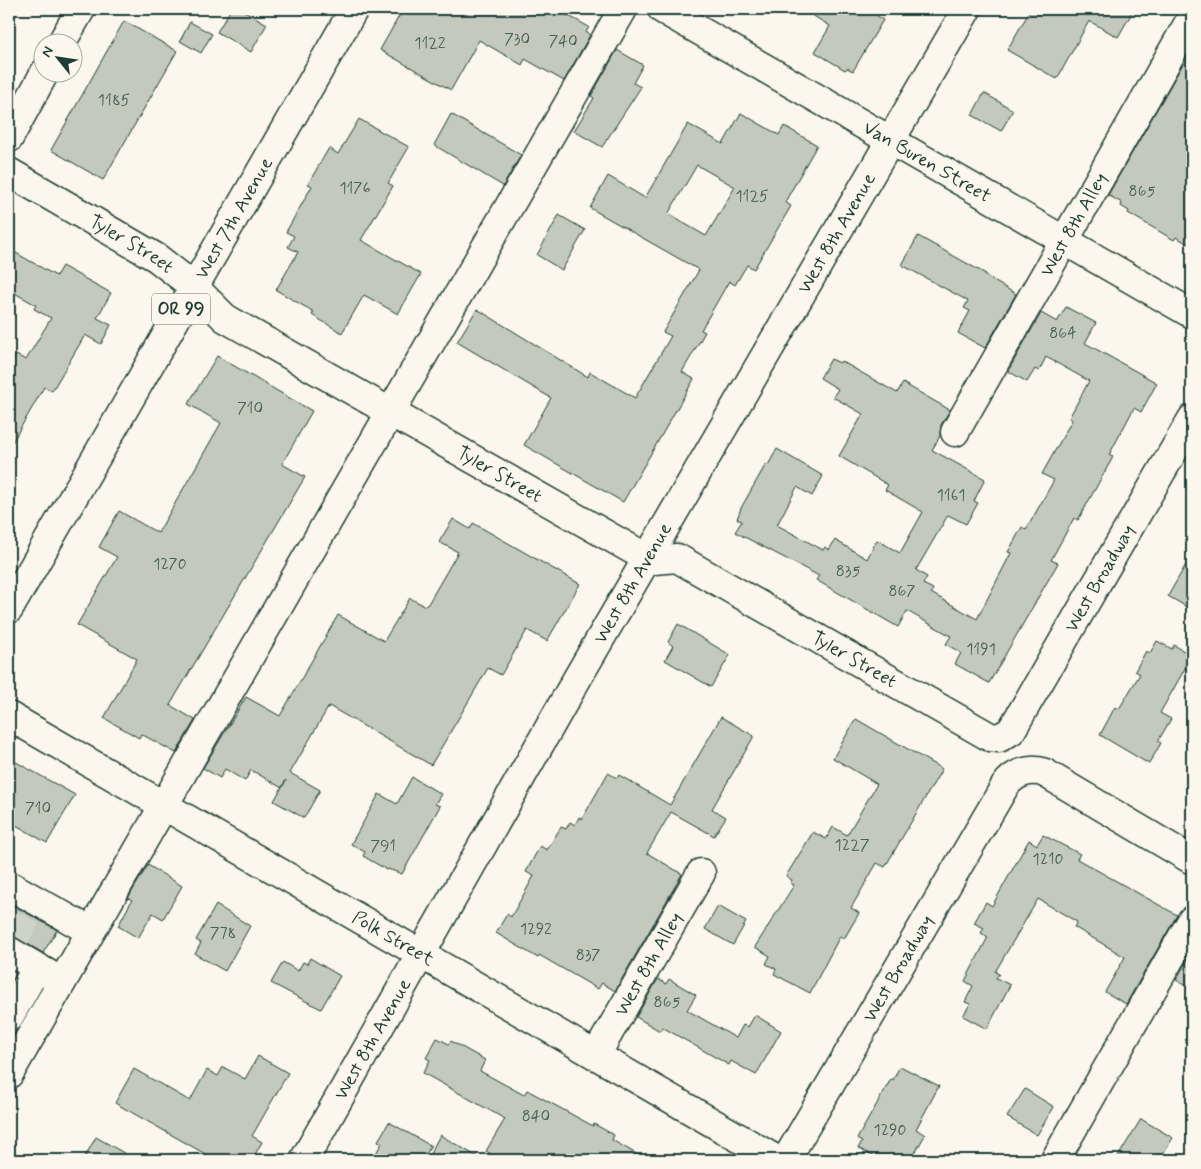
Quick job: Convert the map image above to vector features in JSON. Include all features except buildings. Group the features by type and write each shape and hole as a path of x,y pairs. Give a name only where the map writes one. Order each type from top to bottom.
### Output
{"street":[{"path":"68,32 81,9"},
{"name":"West 7th Avenue","path":"9,609 354,9"},
{"path":"9,1074 90,931 392,414 623,9"},
{"name":"Van Buren Street","path":"662,9 890,138 1192,314"},
{"name":"West 8th Avenue","path":"304,1160 647,558 890,138 967,9"},
{"name":"West 8th Alley","path":"956,432 1192,17"},
{"path":"9,138 40,82"},
{"name":"Tyler Street","path":"9,172 157,258 194,287 225,318 392,414 647,558 654,560 677,558 982,735 999,738 1005,736"},
{"name":"West Broadway","path":"1005,736 1011,731 1192,419"},
{"name":"Polk Street","path":"9,716 778,1160"},
{"name":"West Broadway","path":"786,1160 1005,786 1013,776 1034,771 1045,773 1192,860"},
{"name":"West 8th Alley","path":"596,1055 702,873"},
{"path":"10,888 35,905 90,931"},
{"path":"1056,1160 1192,920"},
{"path":"10,947 37,967 62,982"},
{"path":"9,1017 37,967"}],"tunnel":[{"path":"13,941 32,909"}]}
